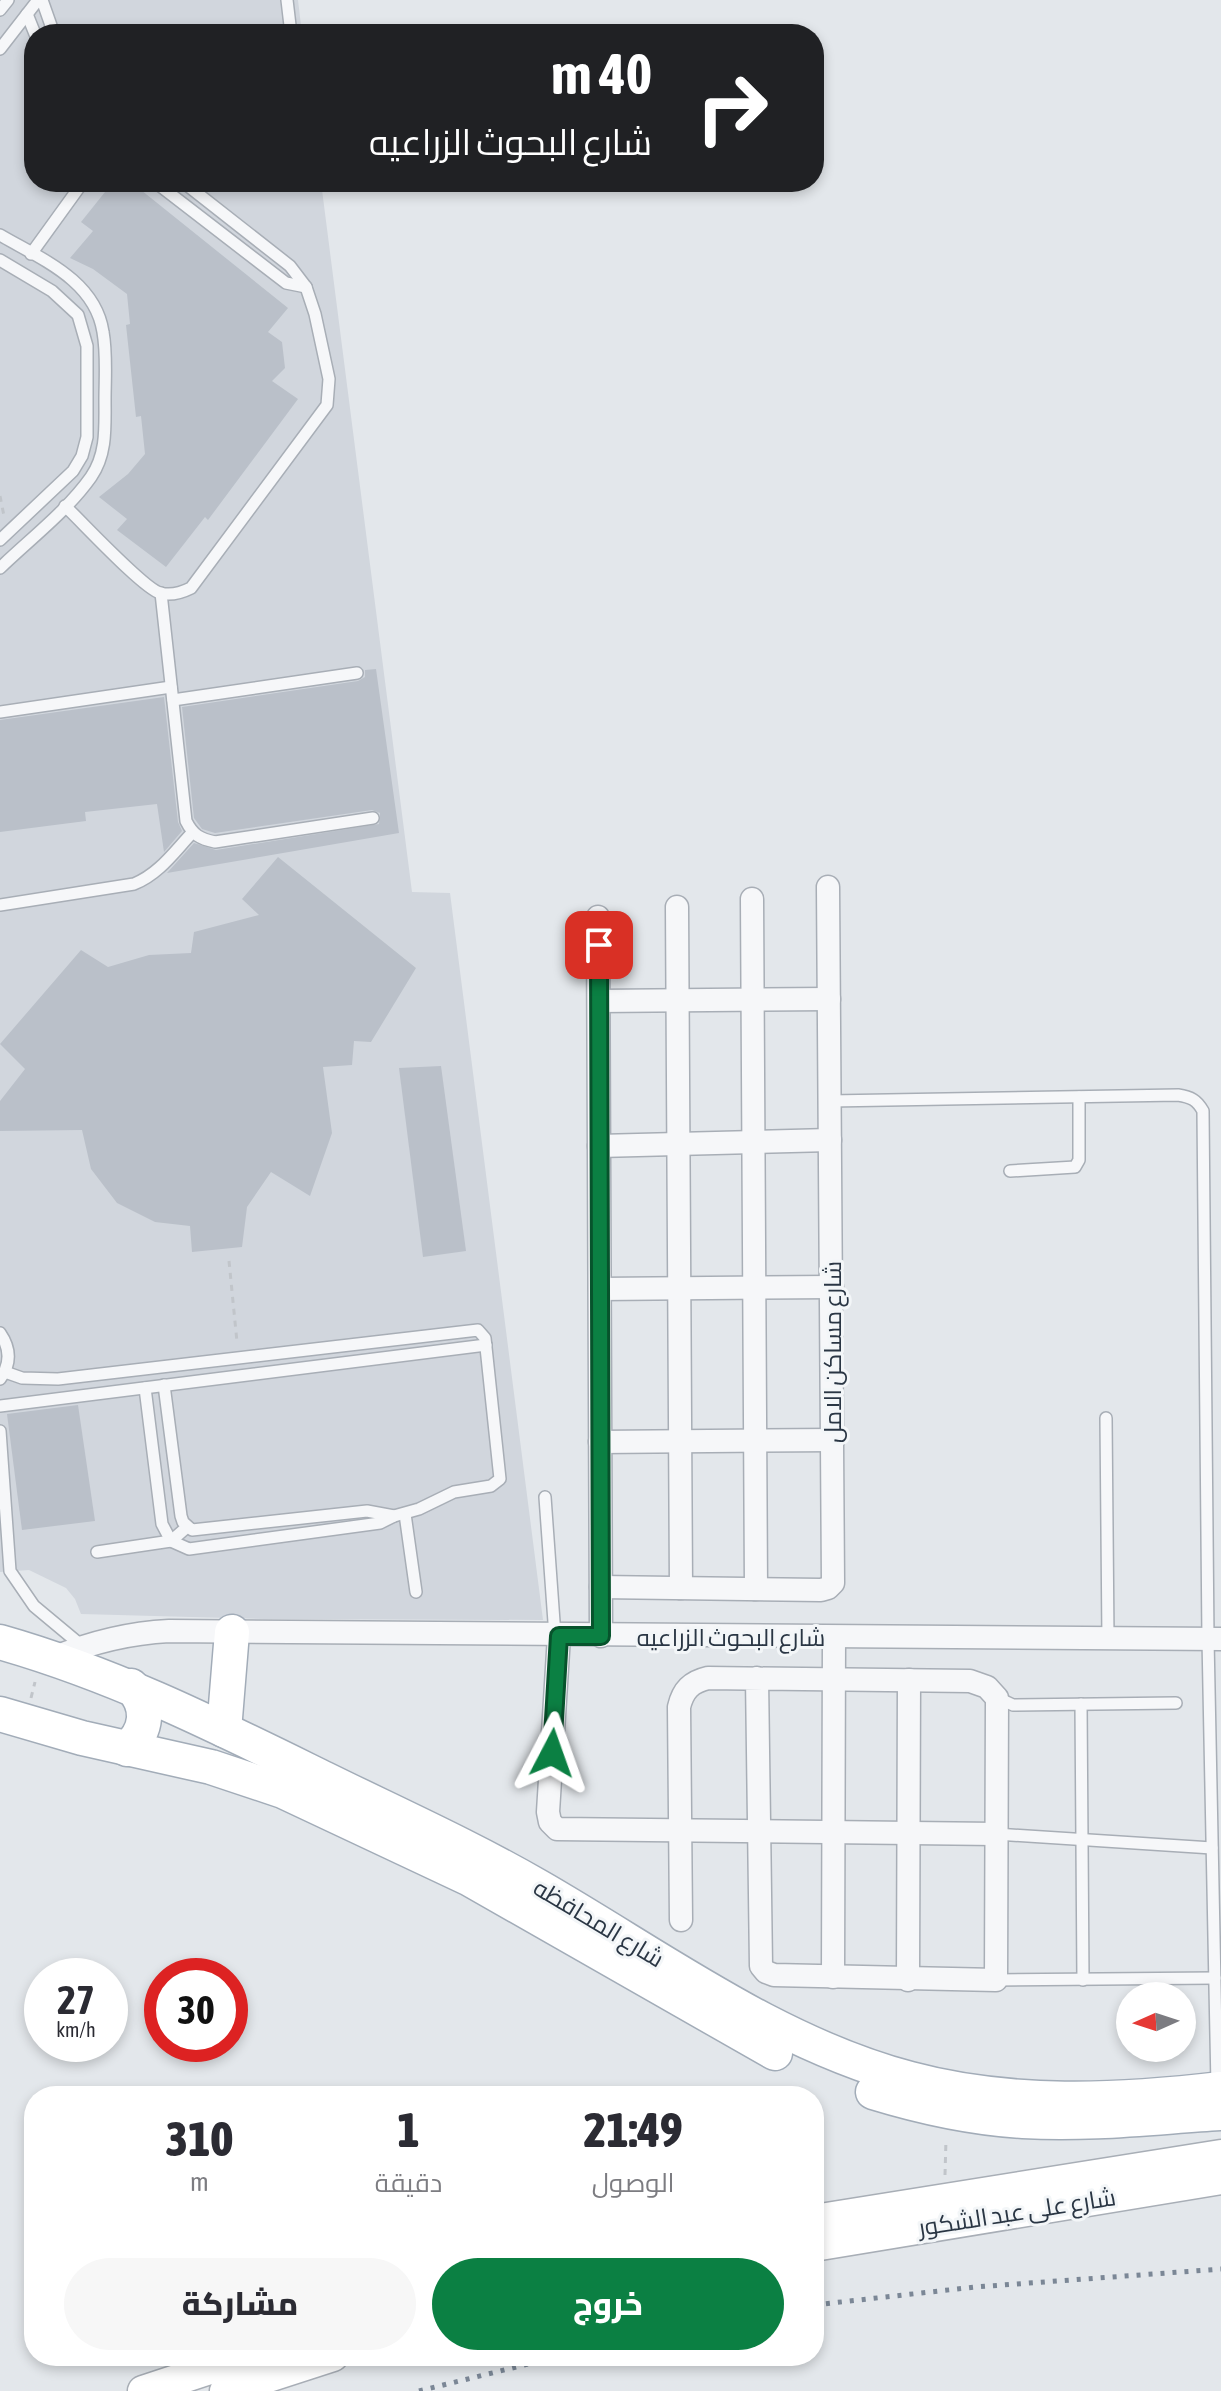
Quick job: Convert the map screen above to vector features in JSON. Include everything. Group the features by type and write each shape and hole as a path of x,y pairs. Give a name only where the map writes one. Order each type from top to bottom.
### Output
{"main road":[{"path":"224,1730 232,1632"},
{"name":"شارع المحافظه","path":"0,1642 59,1653 224,1730 536,1885 794,2036 872,2068 953,2089 1037,2098 1220,2097"},
{"path":"127,1749 136,1741 145,1719 139,1696 131,1686"},
{"name":"شارع المحافظه","path":"12,1718 127,1749 211,1767 283,1791 468,1878 777,2054 873,2092 946,2111 1021,2121 1073,2122 1220,2097"},
{"name":"شارع على عبد الشكور","path":"824,2218 1221,2155"},
{"name":"شارع على عبد الشكور","path":"824,2244 1221,2179"},
{"path":"143,2391 219,2366"},
{"path":"225,2391 302,2366"}],"street":[{"name":"شارع مساكن الامل","path":"601,1587 821,1590 833,1583 828,887"},
{"path":"752,899 756,1589"},
{"path":"677,907 681,1588"},
{"path":"598,917 601,1636"},
{"path":"599,1001 829,999"},
{"path":"599,1146 830,1140"},
{"path":"600,1289 832,1287"},
{"path":"600,1442 833,1440"},
{"name":"شارع البحوث الزراعيه","path":"59,1653 138,1633 1215,1639"},
{"path":"557,1636 548,1812 550,1822 557,1829 996,1834"},
{"path":"833,1977 834,1637"},
{"path":"681,1920 679,1707 688,1686 708,1678 757,1678 909,1680 979,1682 997,1698 996,1980 774,1975 761,1966 757,1678"},
{"path":"908,1980 909,1680"}],"lane":[{"path":"0,10 8,0"},
{"path":"0,49 40,0 50,24"},
{"path":"287,0 290,24"},
{"path":"27,14 31,24"},
{"path":"31,254 76,192"},
{"path":"168,192 286,283 306,287"},
{"path":"65,506 151,589 171,594 191,588 327,405 329,379 306,287 290,266 196,192"},
{"path":"0,235 66,274 90,298 98,313 103,331 105,440 93,475 0,568"},
{"path":"0,260 52,291 78,315 87,346 87,437 82,456 73,471 0,540"},
{"path":"161,593 186,821 192,833 215,842 373,818"},
{"path":"173,700 357,673"},
{"path":"0,712 171,687"},
{"path":"0,905 134,884 147,879 159,869 192,833"},
{"path":"830,1101 1189,1096 1198,1102 1203,1111 1215,1639 1212,1848 1220,2097"},
{"path":"1010,1171 1075,1167 1079,1160 1079,1097"},
{"path":"0,1333 9,1353 3,1375 58,1379 472,1330 482,1333 486,1345 500,1479 491,1486 454,1492 369,1525 199,1549 189,1549 171,1541 97,1552"},
{"path":"0,1406 486,1345"},
{"path":"164,1385 181,1516 187,1527 198,1531 367,1511 400,1515"},
{"path":"145,1388 162,1524 171,1541"},
{"path":"1106,1418 1108,1639"},
{"path":"0,1431 10,1571 34,1606 59,1653"},
{"path":"545,1497 557,1636"},
{"path":"400,1515 416,1592"},
{"path":"171,1541 187,1527"},
{"path":"997,1698 1013,1705 1176,1703"},
{"path":"1081,1704 1083,1980"},
{"path":"996,1834 1212,1848"},
{"path":"996,1980 1215,1978"}],"path":[{"path":"229,1261 239,1357"},
{"path":"12,1718 59,1653"},
{"path":"945,2199 946,2111"}],"shaded area":[{"path":"0,0 298,0 301,24 24,24 24,192 322,192 412,892 450,893 543,1620 264,1619 81,1614 66,1588 29,1570 0,1572"}],"building":[{"path":"105,192 143,192 288,308 268,332 282,342 285,368 272,381 298,399 208,520 205,517 166,567 117,530 127,519 99,497 128,474 145,454 141,416 136,417 126,325 130,324 127,294 93,269 70,258 93,231 81,222"},
{"path":"376,669 399,833 167,873 194,843 216,850 379,824 380,813 372,810 215,833 202,829 194,818 182,707 358,681 365,677 365,670"},
{"path":"164,697 178,822 182,831 164,852 157,804 85,812 86,821 0,832 0,720"},
{"path":"278,857 416,968 371,1042 354,1041 352,1065 323,1067 332,1133 310,1196 271,1172 247,1207 242,1247 192,1252 190,1226 155,1222 117,1203 91,1169 82,1130 0,1131 0,1101 25,1069 0,1044 81,950 108,967 149,955 191,953 194,932 259,915 242,899"},
{"path":"441,1066 466,1251 423,1257 399,1068"},
{"path":"78,1405 95,1521 22,1530 7,1414"}],"railway":[{"path":"824,2304 975,2287 1221,2269"},
{"path":"419,2391 520,2366"}],"route":[{"path":"552,1753 559,1636 601,1636 599,945"}]}
